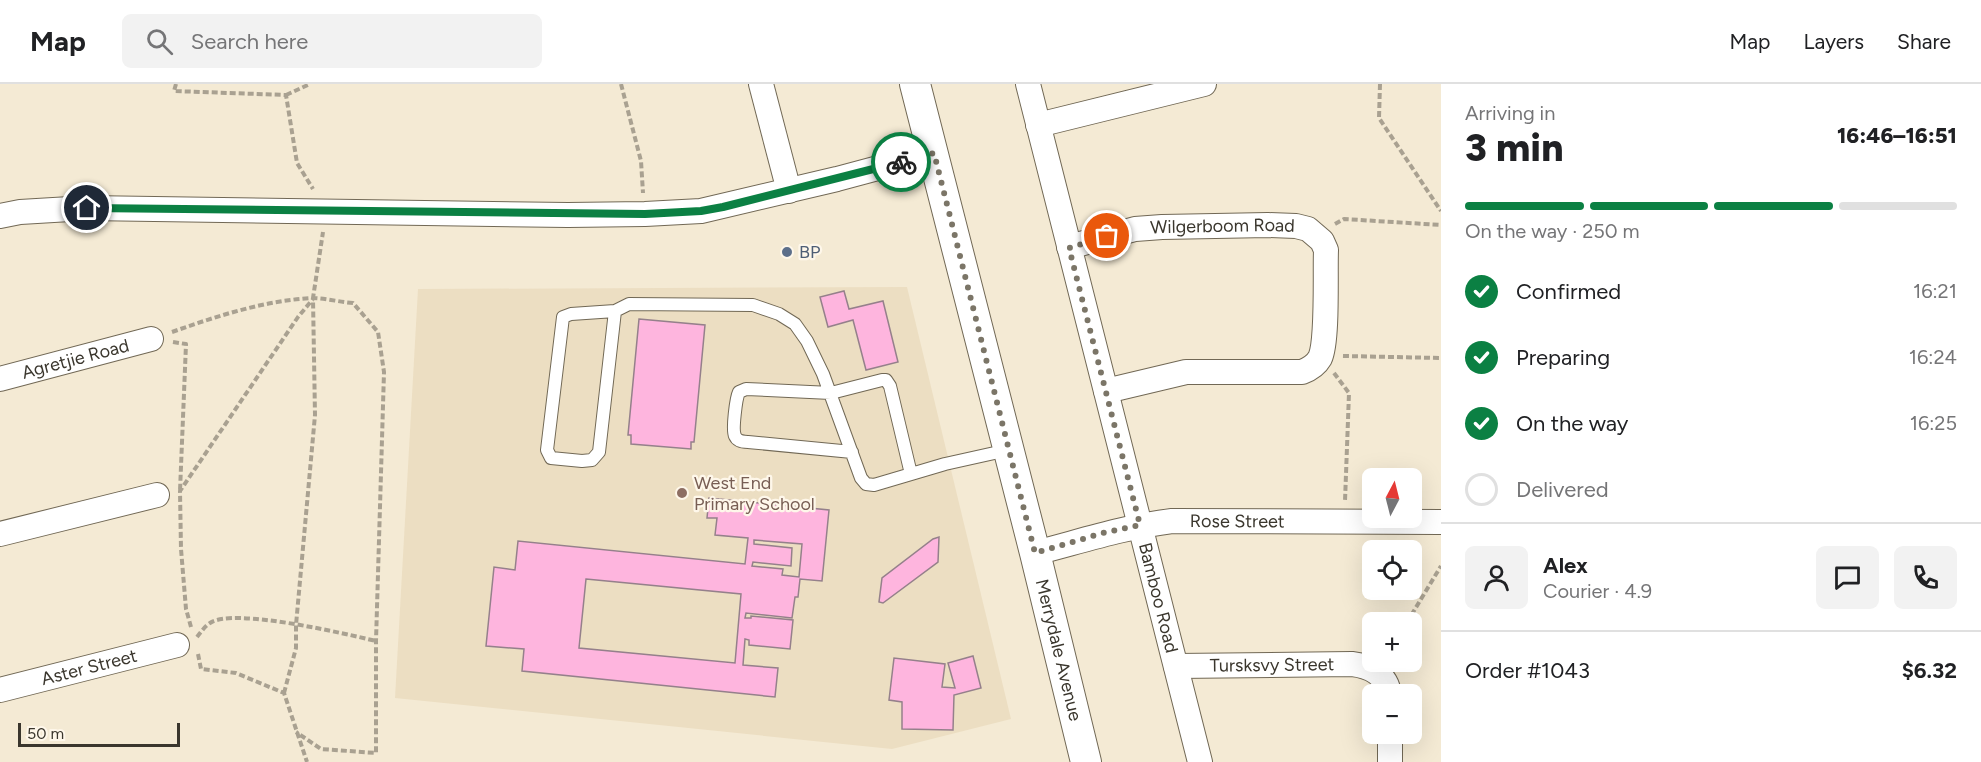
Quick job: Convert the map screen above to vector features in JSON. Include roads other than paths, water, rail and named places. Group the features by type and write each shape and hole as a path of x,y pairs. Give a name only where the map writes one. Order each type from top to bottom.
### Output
{"street":[{"path":"761,84 789,191"},
{"name":"Merrydale Avenue","path":"915,84 1009,449 1086,762"},
{"name":"Bamboo Road","path":"1028,84 1200,762"},
{"path":"1038,125 1204,84"},
{"path":"0,216 20,212 87,208 645,214 701,211 789,191 934,153"},
{"name":"Wilgerboom Road","path":"1069,248 1136,229 1162,226 1296,226 1308,229 1315,234 1322,241 1326,250 1322,355 1310,369 1302,372 1186,372 1106,392"},
{"name":"Agretjie Road","path":"0,379 151,339"},
{"path":"0,534 157,495"},
{"name":"Rose Street","path":"1035,553 1103,533 1172,521 1441,522"},
{"name":"Aster Street","path":"0,690 185,642"},
{"name":"Tursksvy Street","path":"1176,666 1364,665 1373,669 1386,684"},
{"path":"1390,744 1390,762"}],"lane":[{"path":"615,311 598,452 592,460 551,458 547,450 561,321 566,315 615,311 629,304 742,305 765,308 795,324 807,341 831,393 861,478 866,484 874,485 945,464 1009,449"},
{"path":"852,452 737,439 735,436 737,397 743,389 831,393 882,380 888,382 911,474"}],"place":[{"name":"BP","path":"787,252"},
{"name":"West End Primary School","path":"682,493"}]}
